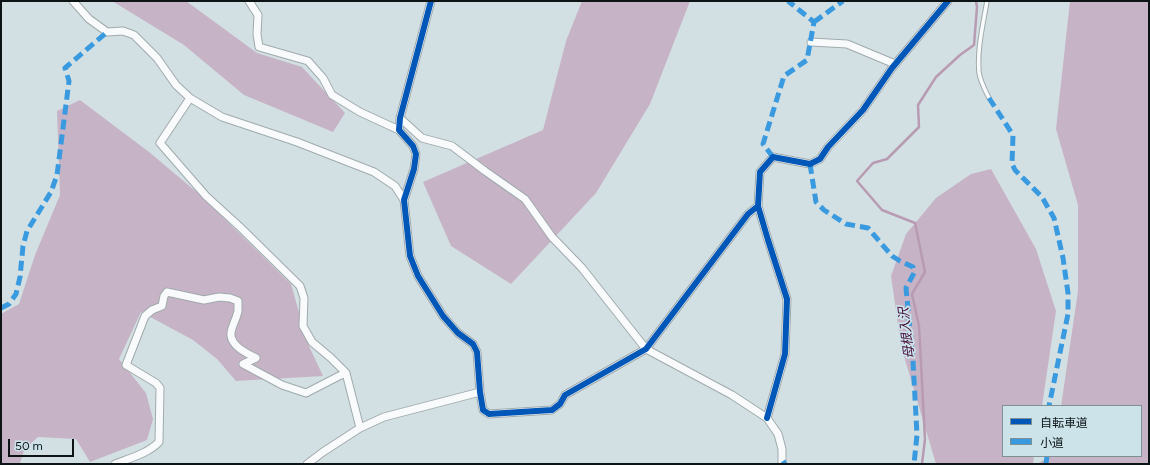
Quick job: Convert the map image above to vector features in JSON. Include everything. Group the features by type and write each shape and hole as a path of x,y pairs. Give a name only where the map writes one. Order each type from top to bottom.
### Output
{"street":[{"path":"73,1 89,19 107,32 123,30 134,35 157,58 176,85 190,98 222,117 296,142 374,172 395,186 404,200"},
{"path":"249,1 258,15 257,34 259,47 308,61 322,78 332,95 360,112 385,125 399,130 413,146 416,154 414,169 404,200 410,256 418,276 443,316 458,333 473,344 477,352 483,410 490,414 552,410 560,404 566,395 646,349 748,214 758,206"},
{"path":"399,130 400,118 431,1"},
{"path":"766,418 785,354 787,299 758,206 760,172 773,157 810,164 820,159 828,147 863,110 895,64 948,1"},
{"path":"811,42 847,44 895,64"},
{"path":"190,98 160,143 206,196 240,226 300,286 304,298 303,326 312,342 346,373 360,428"},
{"path":"400,118 422,138 452,146 525,199 552,237 582,268 646,349 732,395 766,418 778,434 782,450 782,464"},
{"path":"115,464 141,454 154,447 159,442 160,388 156,383 126,365 145,316 152,310 162,306 164,296 167,292 204,300 220,297 238,301 238,311 230,333 231,339 239,348 256,358 243,364 282,385 306,393 346,373"},
{"path":"308,464 323,452 360,428 384,417 480,392"}],"lane":[{"path":"987,1 980,33 979,73 989,98"}],"shaded area":[{"path":"112,1 186,1 257,53 302,67 345,113 333,132 244,95 184,45"},
{"path":"582,1 690,1 650,104 596,193 511,284 451,246 423,182 543,130 566,41"},
{"path":"1070,1 1149,1 1149,464 1037,464 1048,457 1142,457 1142,405 1061,405 1078,291 1078,205 1056,129"},
{"path":"80,100 149,152 199,194 291,284 308,344 323,376 236,381 217,359 193,340 141,312 119,359 146,393 153,419 147,440 90,462 76,439 38,437 24,450 20,464 1,464 1,314 19,304 35,255 60,195 57,111"},
{"path":"991,169 1036,249 1056,311 1042,405 1002,405 1002,457 1034,457 1033,464 936,464 901,346 891,276 906,234 936,198 971,174"}],"waterway":[{"name":"母根入沢","path":"922,464 925,439 919,326 912,294 925,272 915,223 882,210 857,181 873,163 887,159 919,127 918,105 936,77 960,55 974,45 977,7 976,1"}],"marked path":[{"path":"773,157 763,144 784,76 807,60 814,22 788,1"},
{"path":"814,22 843,1"},
{"path":"1,308 9,304 16,294 20,277 23,246 27,231 51,192 57,175 69,81 65,68 107,32"},
{"path":"989,98 1013,135 1012,164 1015,170 1042,197 1054,218 1063,258 1068,293 1068,314 1049,405"},
{"path":"810,164 816,202 824,210 846,224 868,228 892,256 913,267 914,273 906,288 913,361 917,435 914,464"},
{"path":"1046,464 1047,457"}],"cycle path":[{"path":"431,1 400,118 399,130 413,146 416,154 414,169 404,200 410,256 418,276 443,316 458,333 473,344 477,352 483,410 489,414 552,410 560,404 565,395 646,349 748,214 758,206"},
{"path":"767,418 785,354 787,299 758,206 760,172 773,157 810,164 820,159 828,147 863,110 892,68 948,1"}]}
